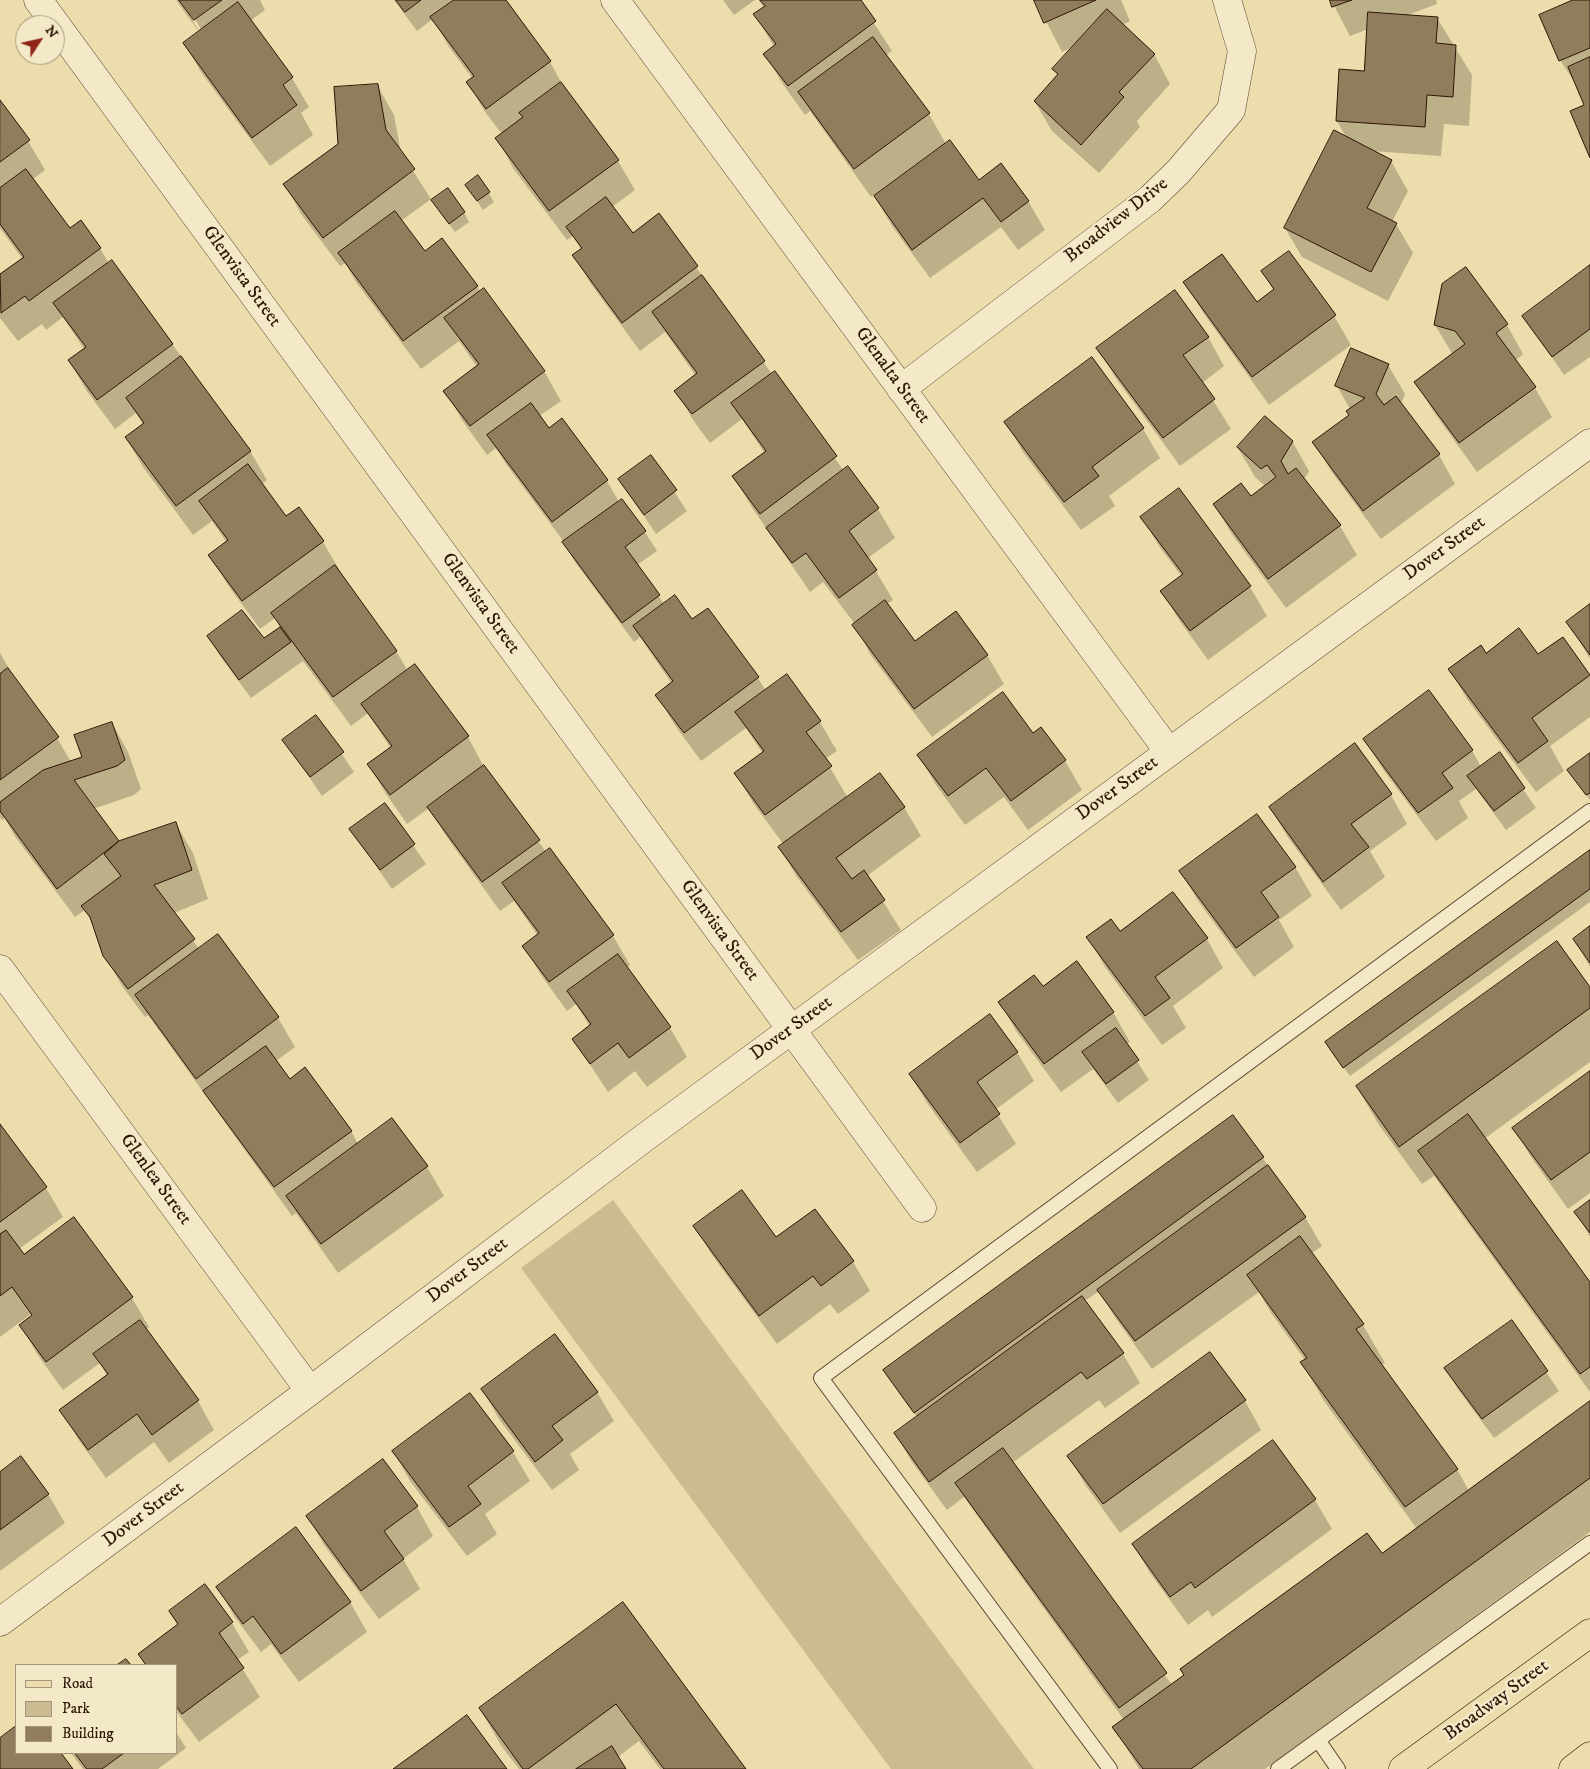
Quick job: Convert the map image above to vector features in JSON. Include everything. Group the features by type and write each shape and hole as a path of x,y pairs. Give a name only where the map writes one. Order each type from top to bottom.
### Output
{"main road":[{"name":"Broadway Street","path":"1403,1769 1590,1633"},
{"path":"1573,1769 1590,1756"}],"street":[{"name":"Glenvista Street","path":"38,0 922,1208"},
{"name":"Glenalta Street","path":"615,0 1169,752"},
{"name":"Broadview Drive","path":"901,388 1150,199 1178,172 1231,110 1242,51 1227,0"},
{"name":"Dover Street","path":"0,1622 791,1029 1590,443"},
{"name":"Glenlea Street","path":"0,969 310,1391"}],"lane":[{"path":"1110,1769 821,1378 1590,812"},
{"path":"1278,1769 1590,1542"},
{"path":"1318,1740 1338,1769"}],"green space":[{"path":"613,1200 1034,1769 891,1769 521,1268"}],"building":[{"path":"179,0 222,0 194,20"},
{"path":"396,0 421,0 405,12"},
{"path":"454,0 506,0 551,61 486,109 466,82 474,76 430,17"},
{"path":"760,0 861,0 876,21 788,86 763,54 776,44 753,14 765,6"},
{"path":"1034,0 1096,0 1044,23"},
{"path":"1330,0 1352,0 1332,7"},
{"path":"1573,0 1590,0 1590,48 1559,61 1539,15"},
{"path":"238,2 293,77 283,85 297,105 252,138 183,43"},
{"path":"1107,9 1155,54 1119,92 1124,97 1081,145 1034,101 1058,74 1052,69"},
{"path":"1368,12 1438,17 1436,43 1456,45 1453,97 1427,95 1425,127 1336,121 1339,69 1364,71"},
{"path":"873,37 930,113 854,169 798,92"},
{"path":"1590,57 1590,158 1570,111 1584,105 1568,67"},
{"path":"561,82 619,160 549,211 495,138 523,117 519,113"},
{"path":"378,84 386,130 415,169 323,238 283,184 338,144 334,87"},
{"path":"0,100 30,140 0,162"},
{"path":"1334,130 1392,160 1367,208 1397,223 1371,272 1284,228"},
{"path":"950,140 979,180 1001,163 1029,201 1001,222 983,198 912,250 874,196"},
{"path":"26,169 70,228 81,220 101,248 29,301 25,296 1,313 0,274 24,257 0,224 0,188"},
{"path":"478,175 490,192 477,201 465,185"},
{"path":"448,188 465,212 449,224 431,200"},
{"path":"606,197 633,233 659,213 698,266 622,323 572,255 582,248 566,227"},
{"path":"395,211 425,251 442,238 478,286 403,341 338,253"},
{"path":"1289,251 1336,315 1252,377 1183,282 1222,254 1257,302 1274,289 1261,271"},
{"path":"112,260 173,344 97,400 68,360 86,347 53,303"},
{"path":"1590,265 1590,329 1552,357 1522,316"},
{"path":"1466,267 1508,324 1496,333 1536,387 1459,443 1414,382 1465,344 1455,331 1434,325 1442,284"},
{"path":"702,275 765,361 692,414 674,391 697,373 652,312"},
{"path":"484,288 545,371 470,426 443,391 479,364 444,318"},
{"path":"1175,290 1209,337 1183,355 1215,399 1163,438 1096,348"},
{"path":"1351,348 1389,364 1376,394 1384,405 1396,396 1440,454 1363,511 1312,442 1349,415 1346,411 1365,398 1335,386"},
{"path":"181,356 251,451 176,506 125,437 144,423 126,398"},
{"path":"1092,357 1144,428 1092,467 1099,476 1064,502 1004,422"},
{"path":"775,371 837,456 760,514 732,476 766,451 731,403"},
{"path":"531,403 549,428 562,418 608,480 552,522 487,435"},
{"path":"1265,416 1293,441 1281,461 1288,474 1296,468 1341,525 1268,579 1213,504 1241,483 1251,496 1276,477 1267,465 1261,469 1237,447"},
{"path":"651,455 677,490 644,515 618,479"},
{"path":"248,464 286,516 299,507 324,541 242,601 208,555 228,540 199,501"},
{"path":"848,466 879,508 849,531 877,570 839,598 806,553 792,563 766,528"},
{"path":"1179,488 1251,586 1190,631 1160,591 1183,574 1140,517"},
{"path":"622,499 646,531 625,547 660,595 622,623 562,542"},
{"path":"335,565 397,651 333,697 271,613"},
{"path":"675,595 692,619 708,608 759,677 684,733 655,695 673,681 633,626"},
{"path":"885,600 915,641 956,611 988,655 914,709 852,625"},
{"path":"1590,604 1590,655 1566,622"},
{"path":"242,610 264,638 280,627 291,642 239,680 207,636"},
{"path":"1519,628 1538,654 1563,637 1590,675 1532,718 1548,741 1518,763 1448,669 1481,645 1486,653"},
{"path":"415,664 469,736 390,795 367,764 392,746 361,704"},
{"path":"8,668 59,737 0,780 0,674"},
{"path":"787,674 821,721 806,732 832,766 765,815 734,773 764,751 735,712"},
{"path":"1429,690 1473,750 1442,773 1453,788 1418,813 1363,739"},
{"path":"1003,692 1033,733 1041,727 1066,760 1011,801 986,768 948,796 917,755"},
{"path":"316,715 344,752 310,777 282,740"},
{"path":"112,722 125,760 117,766 74,780 119,841 57,889 0,811 0,802 43,770 82,757 74,735"},
{"path":"1355,743 1392,794 1351,824 1369,847 1323,882 1269,807"},
{"path":"1500,752 1525,788 1494,811 1467,776"},
{"path":"1590,753 1590,793 1586,795 1567,770"},
{"path":"484,765 540,840 482,882 427,807"},
{"path":"880,773 905,807 836,858 852,879 864,870 885,900 841,932 778,847"},
{"path":"385,803 415,844 380,870 349,829"},
{"path":"1257,814 1296,867 1261,892 1279,917 1236,948 1179,871"},
{"path":"176,822 192,870 154,885 195,939 128,989 103,956 90,917 81,906 121,876 104,854 119,841"},
{"path":"550,848 614,935 549,982 522,946 539,933 502,883"},
{"path":"1590,850 1590,889 1343,1068 1325,1042"},
{"path":"1173,892 1208,938 1155,977 1170,998 1145,1016 1086,937 1111,919 1120,931"},
{"path":"1590,926 1590,963 1573,939"},
{"path":"218,934 279,1017 196,1079 135,995"},
{"path":"1557,941 1590,987 1590,1008 1399,1147 1356,1086"},
{"path":"618,954 671,1027 629,1058 618,1043 590,1064 572,1039 591,1024 567,991"},
{"path":"1077,961 1114,1012 1044,1064 998,1002 1034,975 1043,986"},
{"path":"990,1014 1018,1052 977,1082 1000,1114 960,1143 909,1074"},
{"path":"1116,1028 1139,1060 1106,1084 1082,1052"},
{"path":"266,1046 290,1079 305,1067 352,1131 274,1187 203,1091"},
{"path":"1590,1071 1590,1152 1551,1180 1512,1128"},
{"path":"1468,1114 1590,1282 1590,1367 1580,1374 1418,1151"},
{"path":"1233,1115 1264,1157 914,1413 883,1370"},
{"path":"392,1118 428,1166 321,1244 286,1196"},
{"path":"0,1124 47,1187 0,1222"},
{"path":"1268,1165 1306,1217 1135,1341 1097,1290"},
{"path":"742,1190 776,1237 815,1209 854,1261 821,1286 813,1276 759,1316 693,1226"},
{"path":"1590,1200 1590,1233 1574,1212"},
{"path":"74,1217 133,1297 46,1362 19,1325 32,1315 12,1287 0,1296 0,1234 6,1230 24,1254"},
{"path":"1300,1236 1364,1324 1356,1329 1458,1469 1405,1507 1300,1362 1307,1358 1247,1275"},
{"path":"1082,1296 1124,1353 1087,1379 1081,1372 929,1482 894,1433"},
{"path":"140,1320 199,1400 152,1435 137,1414 88,1450 59,1410 108,1374 93,1354"},
{"path":"1512,1320 1548,1371 1482,1419 1444,1368"},
{"path":"555,1334 598,1392 552,1426 563,1440 535,1462 481,1389"},
{"path":"1210,1352 1246,1400 1103,1504 1067,1456"},
{"path":"470,1393 514,1451 468,1486 481,1504 449,1527 392,1451"},
{"path":"1590,1401 1590,1478 1191,1769 1143,1769 1112,1727 1184,1675 1180,1669 1367,1533 1382,1553"},
{"path":"1273,1440 1316,1499 1195,1588 1191,1582 1170,1597 1132,1544"},
{"path":"1003,1448 1167,1673 1119,1708 955,1483"},
{"path":"21,1456 49,1494 0,1530 0,1472"},
{"path":"383,1459 418,1506 384,1531 404,1559 361,1591 306,1516"},
{"path":"296,1527 351,1602 281,1654 253,1616 243,1624 216,1587"},
{"path":"205,1584 233,1622 219,1633 244,1668 182,1714 178,1709 178,1664 145,1664 138,1654 178,1624 169,1611"},
{"path":"623,1602 746,1769 664,1769 616,1704 528,1769 523,1769 479,1708"},
{"path":"126,1659 130,1664 118,1664"},
{"path":"467,1715 507,1769 393,1769 429,1743"},
{"path":"15,1727 15,1754 62,1754 73,1769 0,1769 0,1738"},
{"path":"612,1746 626,1769 576,1769"},
{"path":"76,1754 123,1754 102,1769 87,1769"}]}
